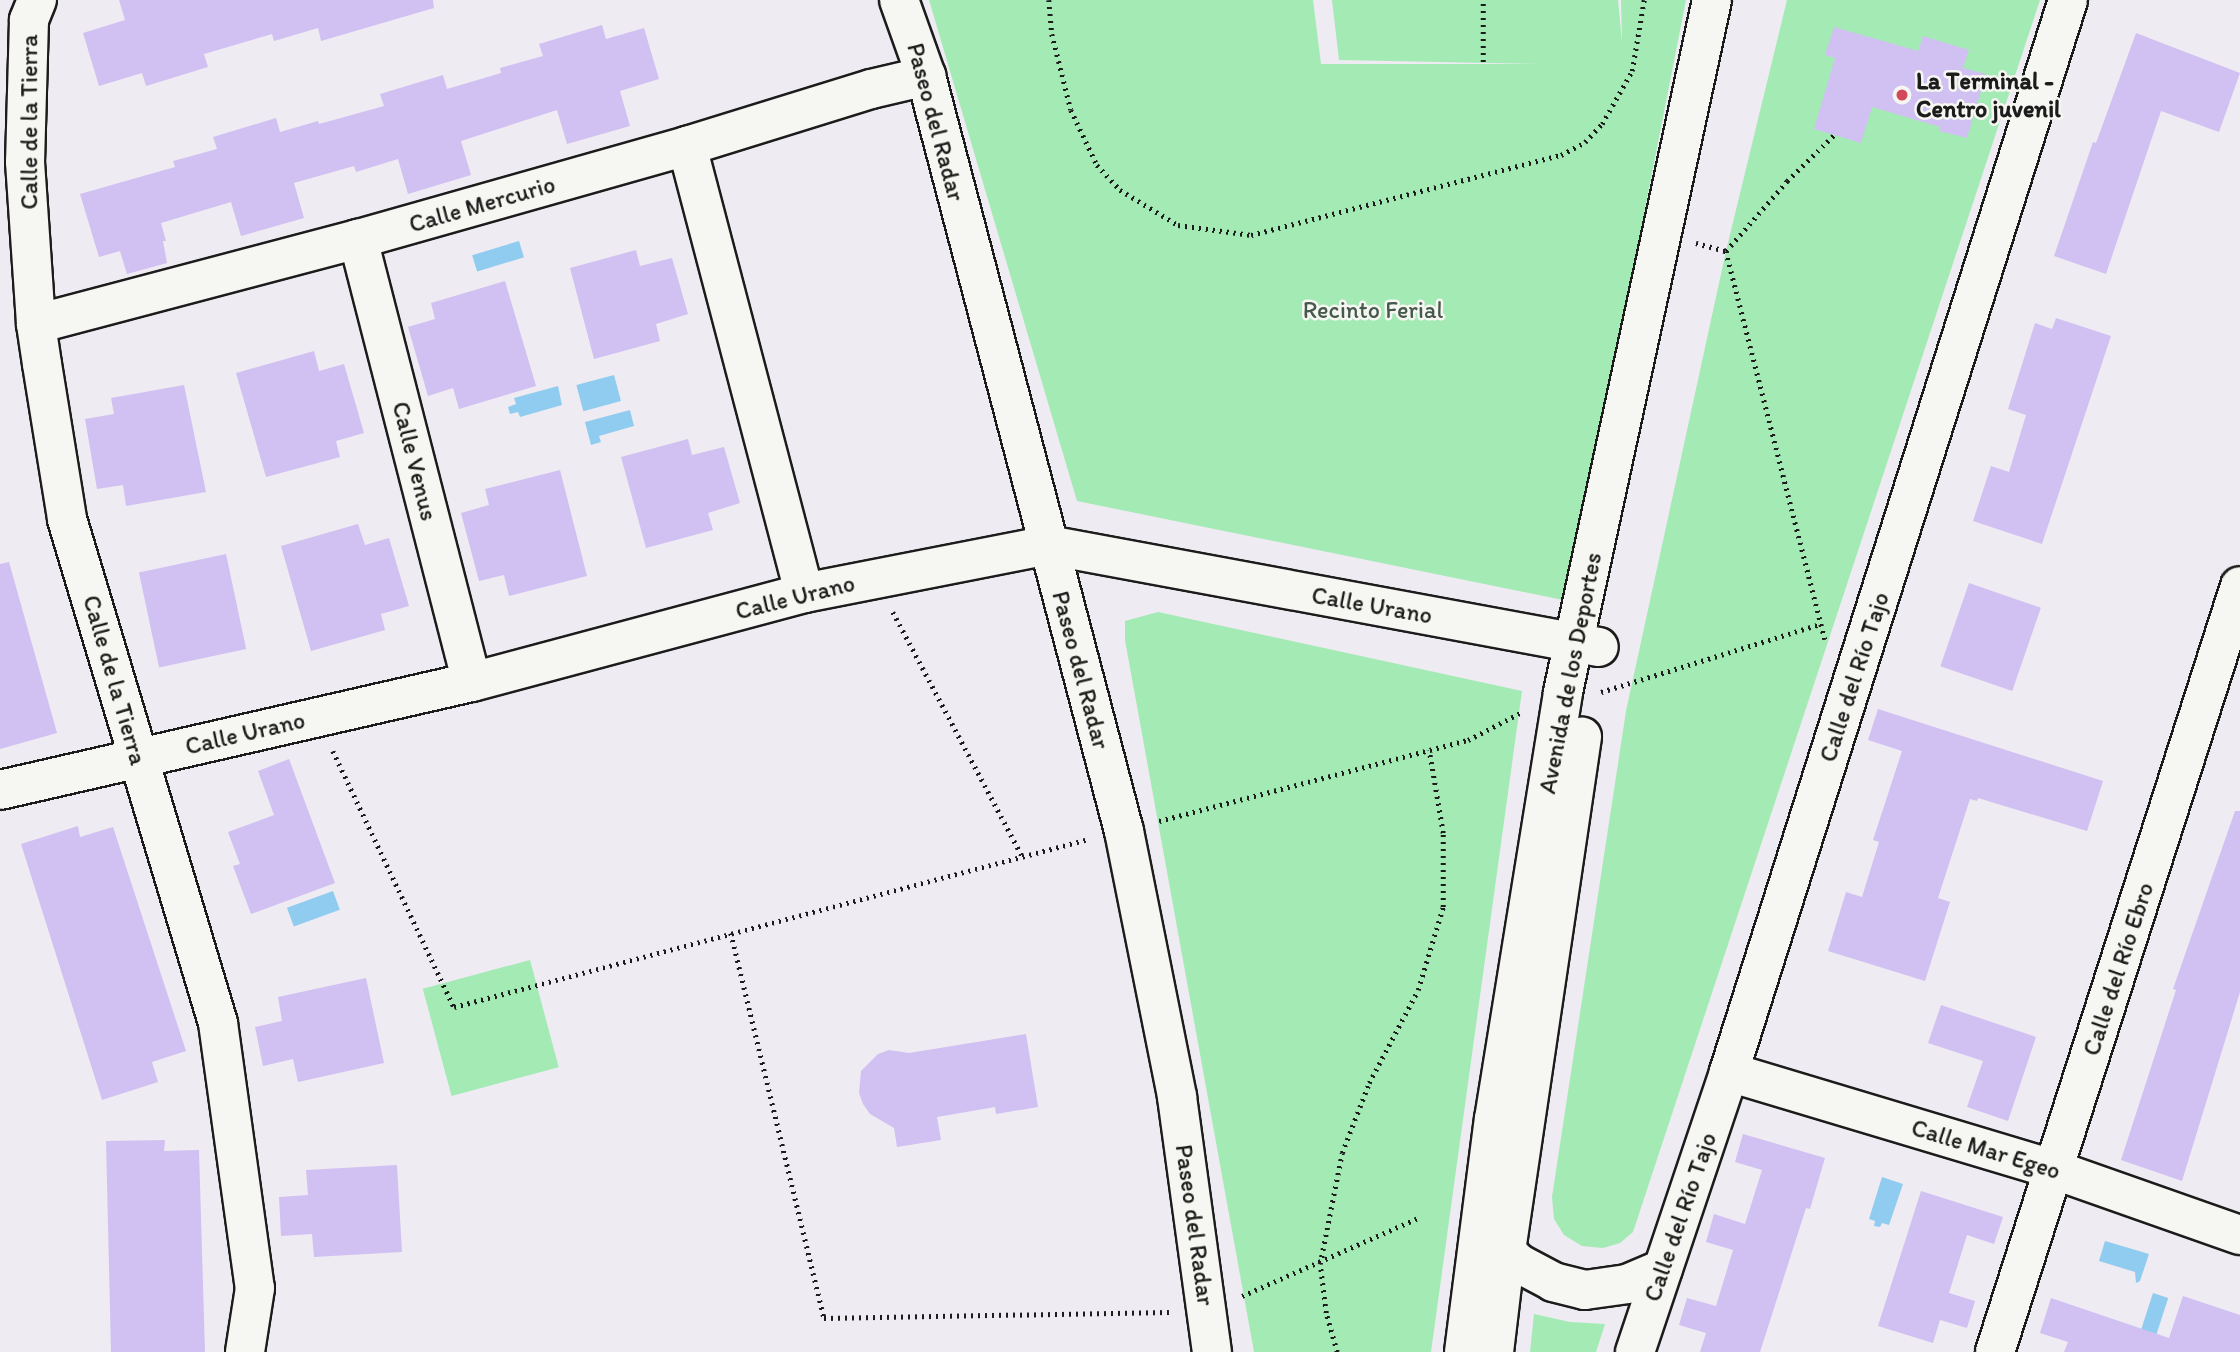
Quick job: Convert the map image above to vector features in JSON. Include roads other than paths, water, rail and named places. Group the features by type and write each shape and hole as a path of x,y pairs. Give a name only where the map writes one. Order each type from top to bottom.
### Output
{"street":[{"name":"Calle de la Tierra","path":"37,0 29,20 25,162 36,324 67,519 126,708 137,757 218,1023 255,1288 245,1352"},
{"name":"Paseo del Radar","path":"899,0 926,76 1124,831 1177,1097 1212,1352"},
{"name":"Avenida de los Deportes","path":"1464,1352 1494,1119 1712,0"},
{"name":"Avenida de los Deportes","path":"1586,644 1685,240 1740,0"},
{"name":"Calle del Río Tajo","path":"1635,1352 1729,1072 2068,0"},
{"name":"Calle Mercurio","path":"36,324 358,239 687,146 871,89 926,76"},
{"path":"687,146 804,593"},
{"name":"Calle Venus","path":"358,239 472,682"},
{"name":"Calle Urano","path":"0,790 472,682 804,593 1048,545 1586,644"},
{"name":"Calle del Río Ebro","path":"1995,1352 2240,586"},
{"name":"Avenida de los Deportes","path":"1494,1352 1576,694"},
{"name":"Calle Mar Egeo","path":"1729,1072 2055,1170 2240,1235"},
{"path":"1506,1251 1518,1263 1553,1282 1585,1290 1627,1284 1662,1269"}],"water":[{"path":"519,241 524,257 477,272 472,255"},
{"path":"614,375 621,401 583,411 576,385"},
{"path":"558,386 562,405 520,417 518,412 510,414 508,407 516,404 514,398"},
{"path":"630,410 634,426 599,436 601,442 591,445 585,422"},
{"path":"333,891 340,910 294,927 287,908"},
{"path":"1882,1177 1903,1184 1889,1225 1882,1223 1880,1227 1874,1226 1875,1221 1869,1219"},
{"path":"2105,1241 2149,1254 2140,1281 2136,1283 2135,1272 2099,1261"},
{"path":"2153,1293 2168,1298 2152,1347 2137,1342"}],"place":[{"name":"La Terminal - Centro juvenil","path":"1902,95"}],"park label":[{"name":"Recinto Ferial","path":"1373,310"}]}
